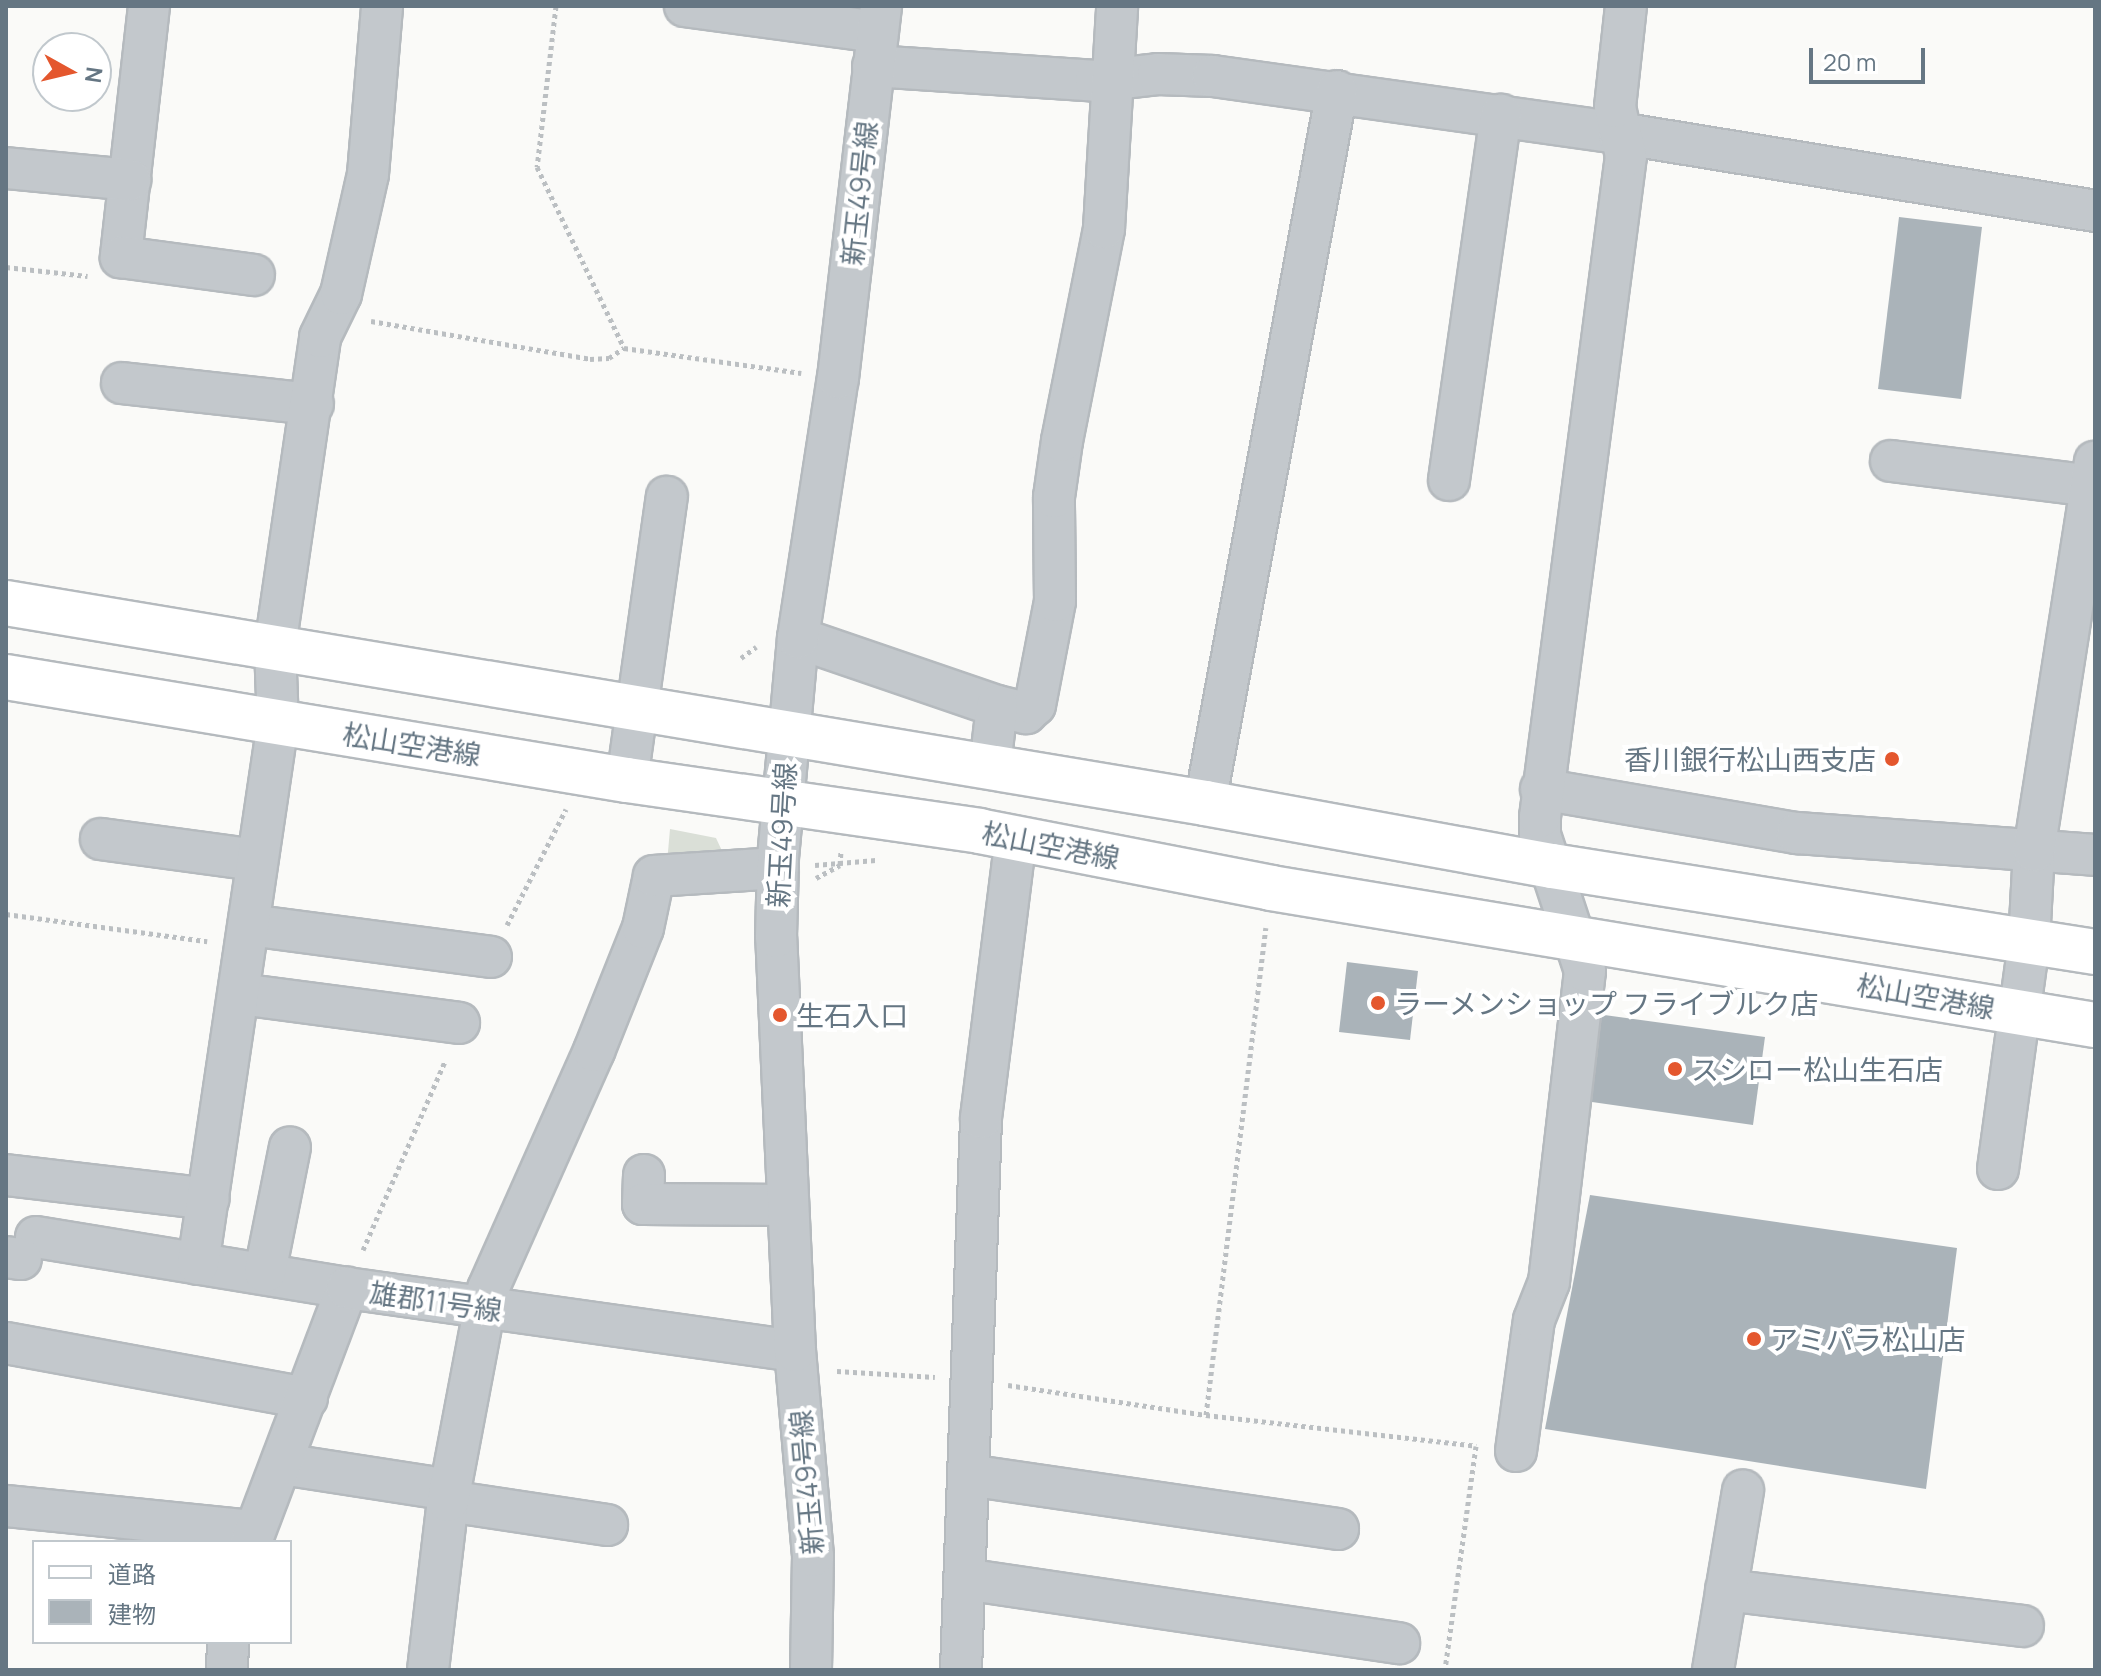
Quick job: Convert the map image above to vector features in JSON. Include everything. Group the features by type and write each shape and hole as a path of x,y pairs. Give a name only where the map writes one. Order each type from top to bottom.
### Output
{"main road":[{"path":"6,603 990,766 1552,866 2095,952"},
{"name":"松山空港線","path":"6,677 627,780 781,799 1016,837 1271,888 2095,1025"}],"street":[{"path":"149,6 121,257 254,275"},
{"path":"198,1264 278,723 275,647 313,404 320,337 348,267 368,174 382,6"},
{"path":"685,6 877,35 1113,80 1158,74 1213,76 1337,91 1619,133 2095,211"},
{"path":"798,638 997,706 1026,713 1035,705 1055,601 1054,497 1062,441 1104,228 1117,6"},
{"path":"1516,1451 1534,1320 1549,1282 1585,971 1577,937 1540,835 1541,789 1624,171 1615,107 1626,6"},
{"name":"新玉49号線","path":"811,1670 813,1556 795,1360 778,868 781,799 798,638 838,378 877,35"},
{"path":"1205,803 1337,91"},
{"path":"1449,480 1501,115"},
{"path":"6,168 130,180"},
{"path":"122,383 313,404"},
{"path":"1891,461 2093,474 2034,851 2029,942 1998,1169"},
{"path":"627,780 667,497"},
{"path":"990,766 997,706"},
{"path":"1541,789 1797,833 2095,855"},
{"path":"961,1670 968,1475 975,1380 981,1118 1016,837"},
{"path":"101,839 256,860"},
{"path":"428,1670 449,1496 483,1309 643,928 654,876 778,868"},
{"path":"248,936 491,957"},
{"path":"240,994 459,1023"},
{"path":"265,1272 290,1147"},
{"path":"6,1175 209,1199"},
{"path":"644,1175 643,1204 788,1205"},
{"path":"21,1251 198,1264 265,1272 347,1288"},
{"name":"雄郡11号線","path":"252,1537 347,1288 795,1360"},
{"path":"6,1343 307,1398"},
{"path":"282,1464 607,1525"},
{"path":"968,1475 1338,1529"},
{"path":"1713,1670 1743,1490"},
{"path":"6,1506 252,1537"},
{"path":"964,1579 1399,1643"},
{"path":"1726,1590 2023,1626"},
{"path":"227,1670 228,1644"}],"path":[{"path":"556,6 537,167 624,348"},
{"path":"330,314 590,359 609,358 624,348 838,378"},
{"path":"1206,1415 1271,888"},
{"path":"6,914 248,936"},
{"path":"795,1360 975,1380 1206,1415 1476,1446 1445,1670"}],"shaded area":[{"path":"670,829 716,838 723,853 667,863"}],"building":[{"path":"1899,217 1982,227 1961,399 1878,389"},
{"path":"1347,962 1418,971 1410,1040 1339,1032"},
{"name":"スシロー松山生石店","path":"1597,1014 1765,1037 1753,1125 1585,1101"},
{"name":"アミパラ松山店","path":"1590,1195 1957,1248 1926,1489 1545,1429"}],"place":[{"name":"香川銀行松山西支店","path":"1892,759"},
{"name":"ラーメンショップ フライブルク店","path":"1378,1003"},
{"name":"生石入口","path":"780,1015"},
{"name":"スシロー松山生石店","path":"1675,1069"},
{"name":"アミパラ松山店","path":"1754,1339"}]}
